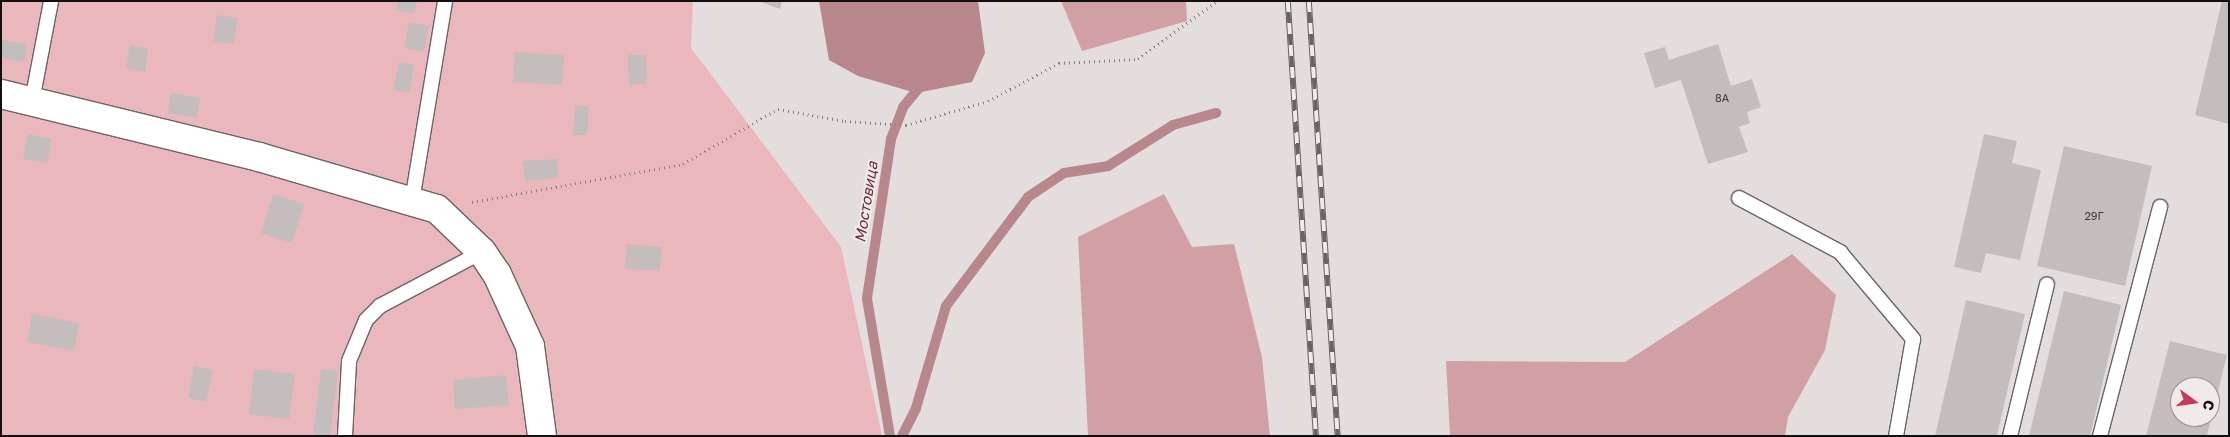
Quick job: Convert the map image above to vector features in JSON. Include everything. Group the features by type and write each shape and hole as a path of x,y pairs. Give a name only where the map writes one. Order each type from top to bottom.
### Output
{"street":[{"path":"1,94 259,157 438,209 482,252 530,346 542,436"}],"lane":[{"path":"32,101 50,1"},
{"path":"412,201 445,1"},
{"path":"1739,198 1840,252 1913,339 1896,436"},
{"path":"2100,436 2160,207"},
{"path":"345,436 349,361 366,320 380,306 482,252"},
{"path":"2010,436 2047,284"}],"path":[{"path":"438,209 683,164 778,109 845,121 906,126 988,101 1059,63 1138,59 1217,1"}],"shaded area":[{"path":"1,1 693,1 691,48 841,247 882,436 1,436"},
{"path":"819,1 978,1 985,53 972,82 916,93 858,76 829,60"},
{"path":"1061,1 1186,1 1187,21 1082,51"},
{"path":"1164,194 1192,247 1234,244 1262,357 1270,436 1088,436 1078,237"},
{"path":"1792,254 1836,295 1825,350 1788,417 1785,436 1450,436 1446,361 1625,362"}],"building":[{"path":"398,1 417,1 414,14 396,10"},
{"path":"758,1 782,1 780,9"},
{"path":"2222,1 2229,1 2229,124 2195,115"},
{"path":"217,15 238,18 233,44 213,41"},
{"path":"409,22 429,26 424,52 404,48"},
{"path":"1,40 27,44 25,62 1,58"},
{"path":"1718,44 1731,86 1752,79 1761,107 1747,112 1750,123 1739,127 1748,152 1708,164 1681,80 1655,88 1644,53 1665,47 1669,60"},
{"path":"130,45 148,48 145,72 126,68"},
{"path":"515,52 564,55 562,85 513,82"},
{"path":"628,55 646,55 647,84 629,85"},
{"path":"399,62 414,65 409,93 393,90"},
{"path":"171,93 200,98 197,118 168,113"},
{"path":"575,105 589,106 587,135 573,135"},
{"path":"28,134 52,139 47,163 23,159"},
{"path":"1984,134 2017,141 2012,163 2041,170 2020,260 1986,253 1981,273 1954,267"},
{"path":"2064,146 2152,166 2125,286 2037,266"},
{"path":"557,159 558,178 525,181 523,161"},
{"path":"273,194 304,204 292,243 261,233"},
{"path":"627,244 662,247 660,271 625,269"},
{"path":"2064,291 2121,305 2090,436 2029,436"},
{"path":"1966,300 2025,314 1997,436 1935,436"},
{"path":"32,314 79,323 74,351 27,342"},
{"path":"2170,341 2227,355 2220,383 2220,377 2170,377 2170,427 2209,427 2207,436 2146,436"},
{"path":"194,366 213,370 206,402 188,398"},
{"path":"254,369 295,374 289,419 249,414"},
{"path":"321,369 338,371 330,436 313,436"},
{"path":"506,375 509,405 455,409 453,380"}],"waterway":[{"name":"Мостовица","path":"890,436 867,298 891,139 903,107 923,83"},
{"path":"902,436 916,408 946,306 1028,197 1064,173 1108,166 1173,125 1216,113"}],"railway":[{"path":"1288,1 1316,436"},
{"path":"1309,1 1338,436"}]}
